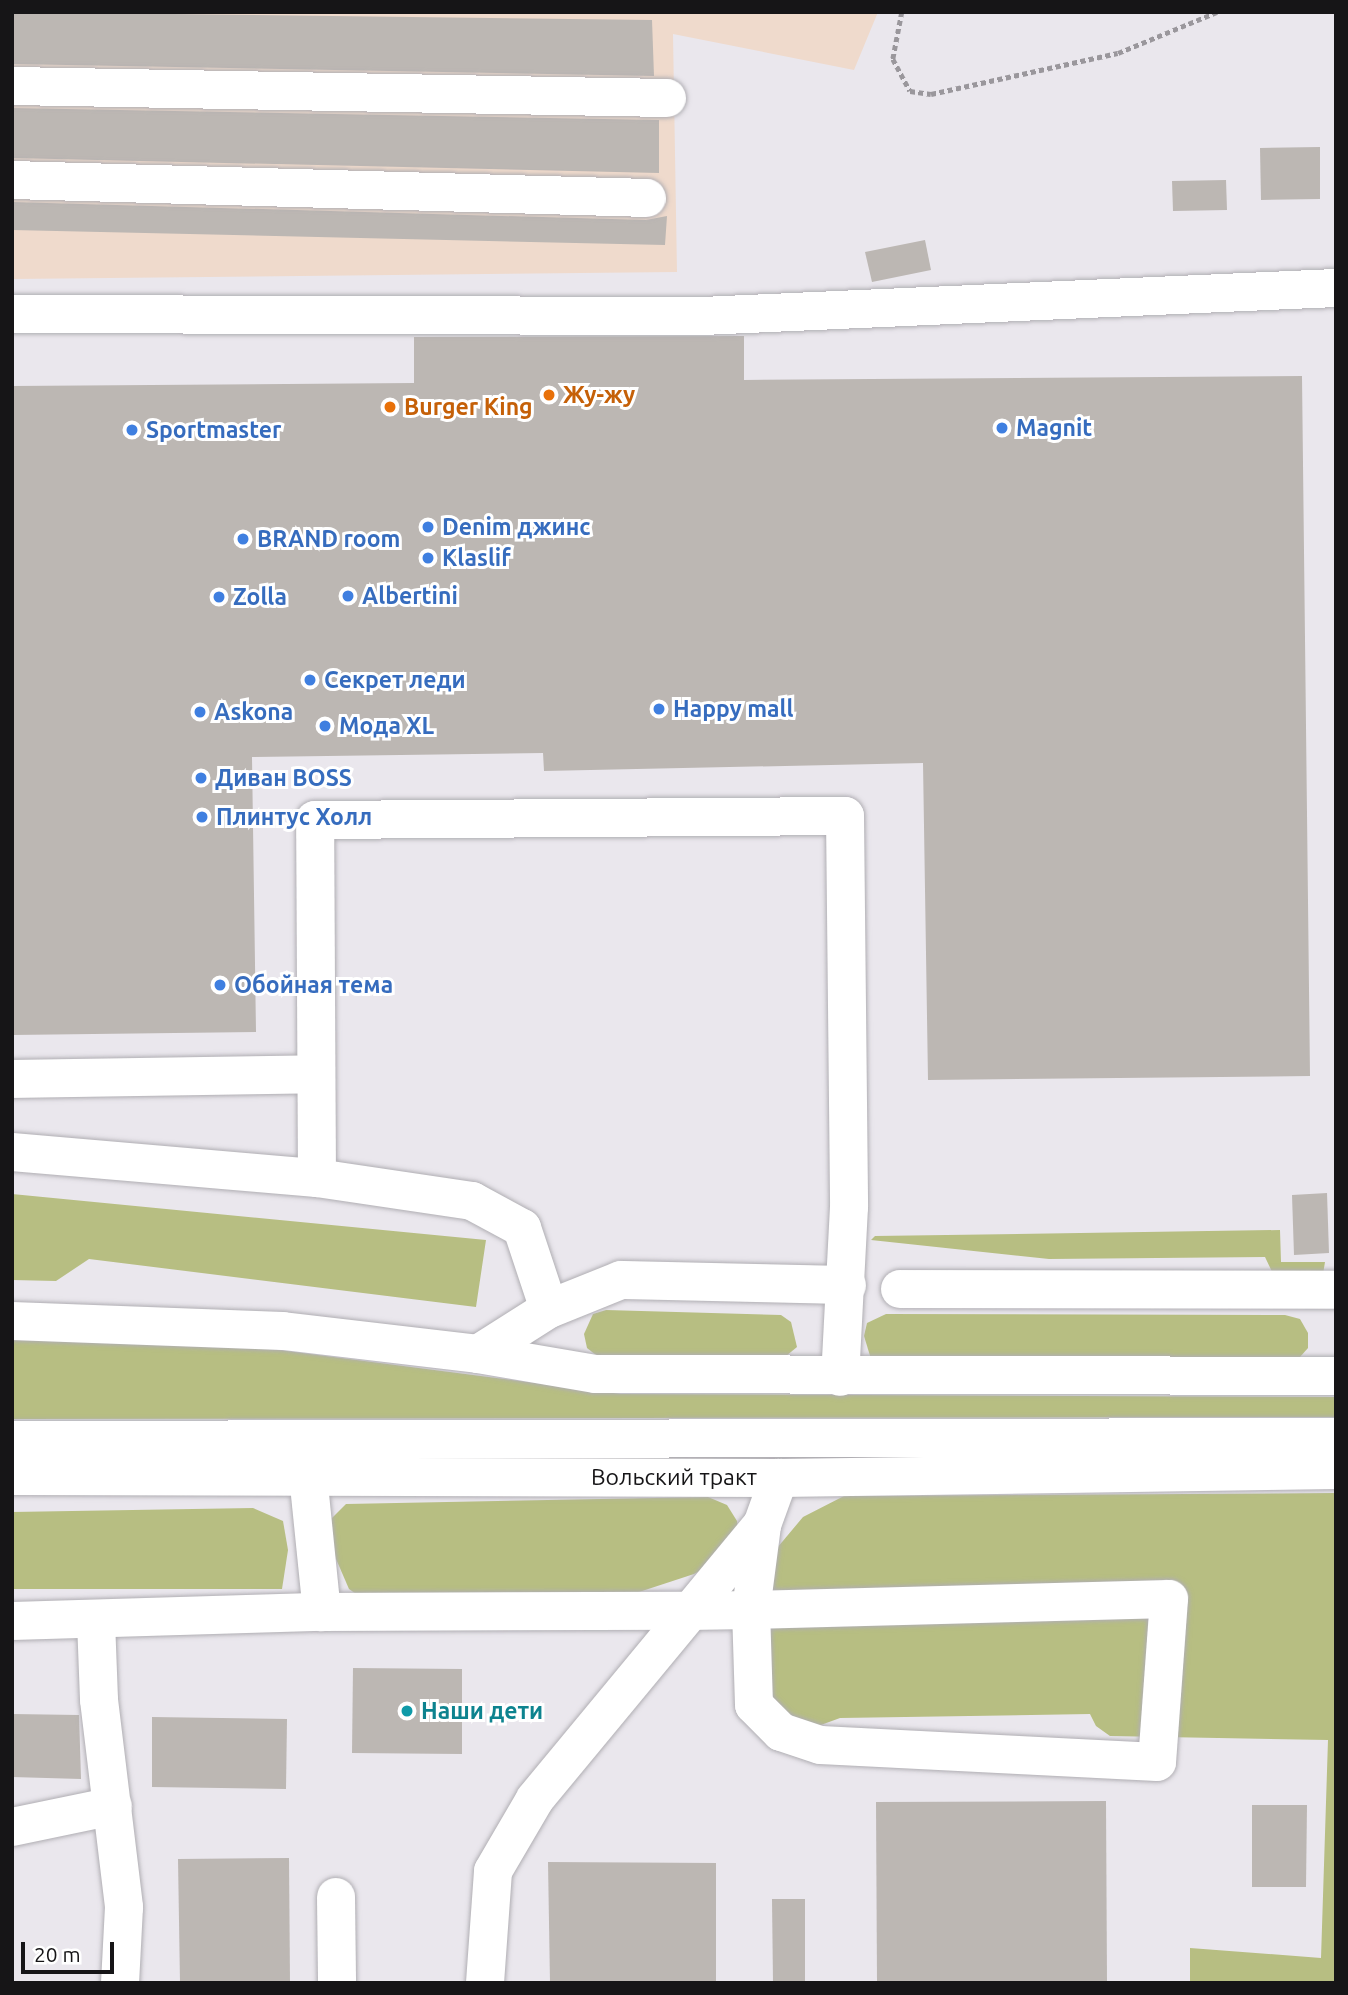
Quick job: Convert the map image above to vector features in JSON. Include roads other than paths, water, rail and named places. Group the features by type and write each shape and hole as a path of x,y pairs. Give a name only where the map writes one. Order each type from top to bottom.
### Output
{"main road":[{"path":"12,86 667,99"},
{"path":"12,180 647,198"},
{"path":"12,314 702,316 1336,288"},
{"path":"317,1178 314,1074 315,820 845,816 847,1285 840,1377"},
{"path":"12,1079 314,1074"},
{"path":"12,1152 317,1178 472,1201 522,1228 549,1309"},
{"path":"478,1354 549,1309 621,1280 847,1285"},
{"path":"900,1289 1336,1290"},
{"path":"12,1321 283,1331 478,1354 595,1374 840,1377 1336,1376"},
{"name":"Вольский тракт","path":"12,1440 1336,1437"},
{"name":"Вольский тракт","path":"12,1476 779,1478 1336,1470"},
{"path":"308,1475 322,1612"},
{"path":"12,1621 96,1621 322,1612 687,1611 751,1609 1169,1599 1157,1762 820,1745 781,1732 754,1705 751,1609 761,1525 779,1478"},
{"path":"485,1983 493,1871 535,1799 687,1611 761,1525"},
{"path":"96,1621 99,1700 124,1907 120,1983"},
{"path":"12,1827 113,1806"},
{"path":"336,1897 337,1983"}],"place":[{"name":"Жу-жу","path":"549,395"},
{"name":"Burger King","path":"390,407"},
{"name":"Magnit","path":"1002,428"},
{"name":"Sportmaster","path":"132,430"},
{"name":"Denim джинс","path":"428,527"},
{"name":"BRAND room","path":"243,539"},
{"name":"Klaslif","path":"428,558"},
{"name":"Albertini","path":"348,596"},
{"name":"Zolla","path":"219,597"},
{"name":"Секрет леди","path":"310,680"},
{"name":"Happy mall","path":"659,709"},
{"name":"Askona","path":"200,712"},
{"name":"Мода XL","path":"325,726"},
{"name":"Диван BOSS","path":"201,778"},
{"name":"Плинтус Холл","path":"202,817"},
{"name":"Обойная тема","path":"220,985"},
{"name":"Наши дети","path":"407,1711"}]}
